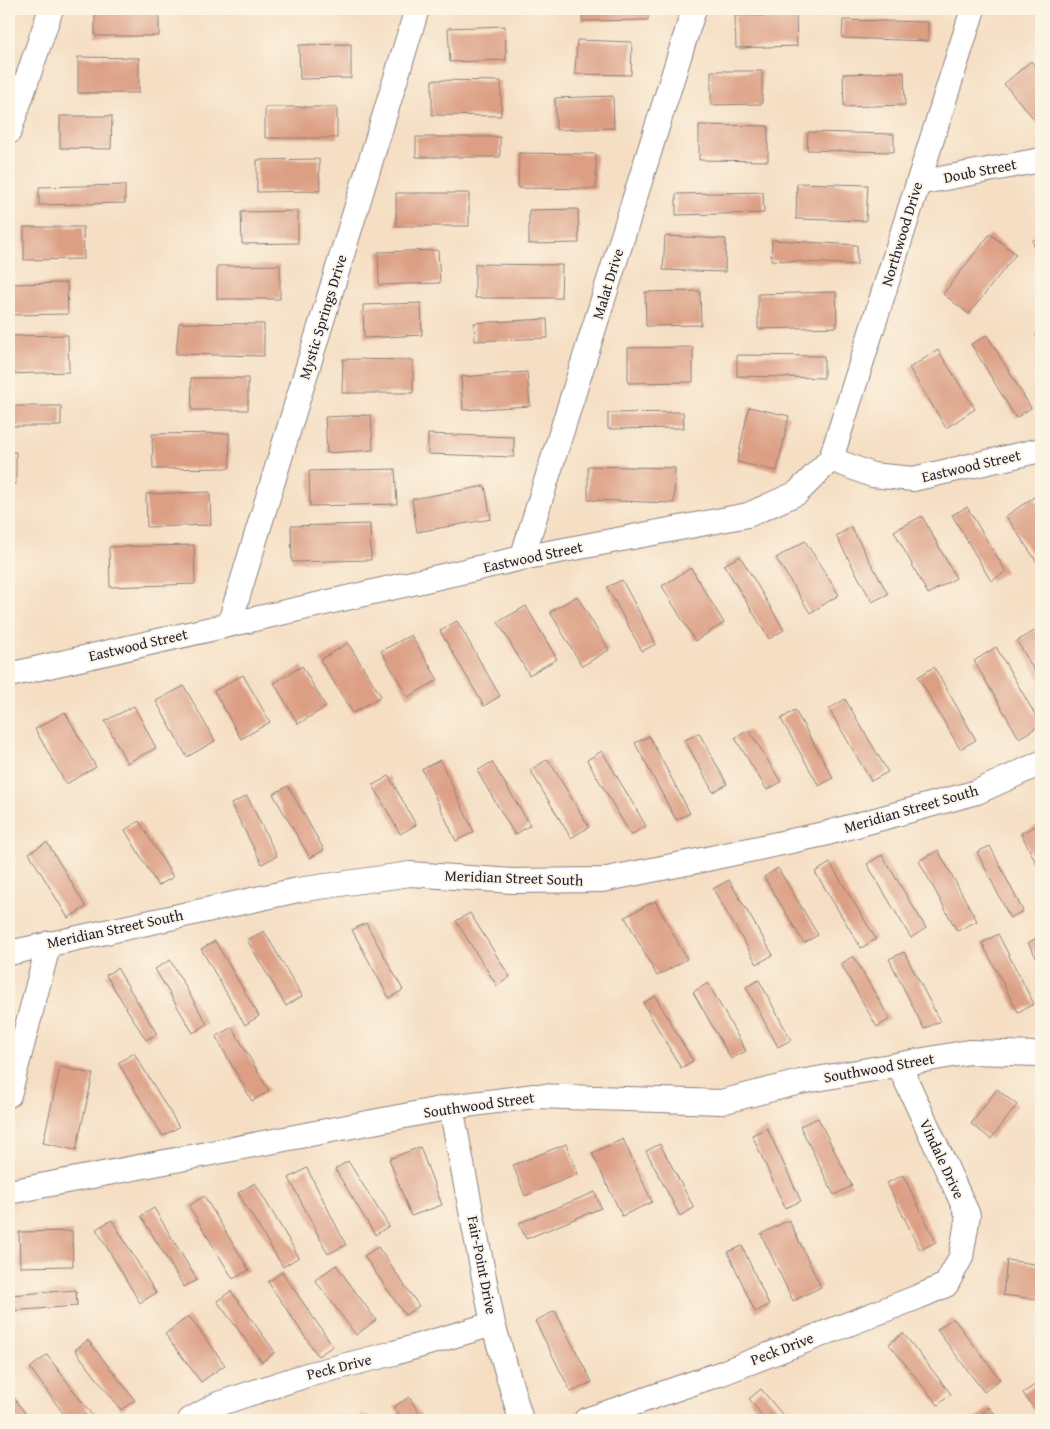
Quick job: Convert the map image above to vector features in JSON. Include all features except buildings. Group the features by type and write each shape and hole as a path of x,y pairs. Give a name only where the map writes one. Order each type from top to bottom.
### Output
{"street":[{"path":"9,132 51,9"},
{"name":"Mystic Springs Drive","path":"229,625 416,9"},
{"name":"Malat Drive","path":"522,558 694,9"},
{"name":"Northwood Drive","path":"831,459 973,9"},
{"name":"Doub Street","path":"918,183 1041,160"},
{"name":"Eastwood Street","path":"9,675 522,558 748,515 797,494 831,459 872,475 913,479 1041,450"},
{"name":"Meridian Street South","path":"9,953 298,890 410,874 513,881 602,880 824,834 977,792 1041,762"},
{"path":"9,1096 49,943"},
{"name":"Southwood Street","path":"9,1192 451,1107 534,1096 722,1102 800,1082 969,1052 1041,1054"},
{"name":"Vindale Drive","path":"899,1065 968,1215 962,1256"},
{"name":"Fair-Point Drive","path":"451,1107 493,1324 521,1420"},
{"name":"Peck Drive","path":"586,1420 722,1373 946,1285 962,1256"},
{"name":"Peck Drive","path":"190,1420 218,1404 307,1375 394,1354 493,1324"}]}
